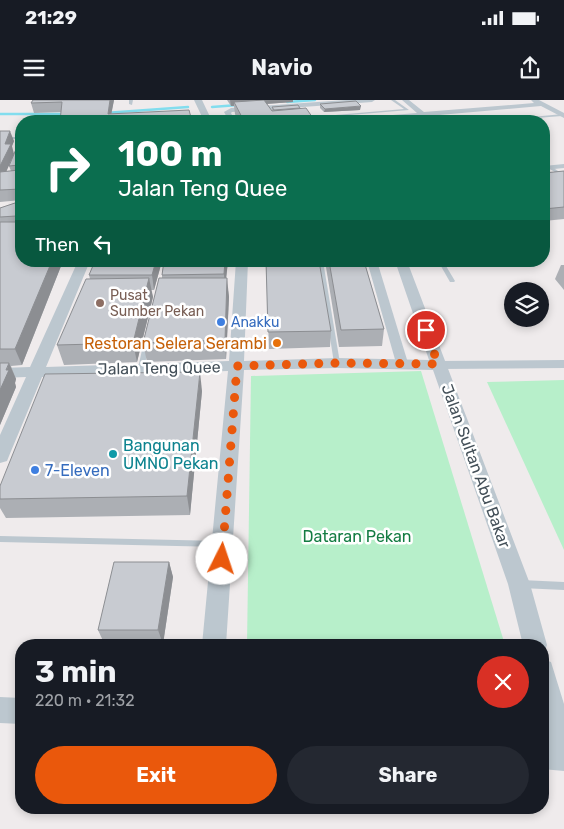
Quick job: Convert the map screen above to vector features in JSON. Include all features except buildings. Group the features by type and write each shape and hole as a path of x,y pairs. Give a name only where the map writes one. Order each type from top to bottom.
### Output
{"street":[{"path":"198,100 206,115"},
{"path":"230,115 228,111 372,100"},
{"path":"406,100 422,115 542,104"},
{"path":"534,100 563,116"},
{"path":"550,168 564,166"},
{"path":"0,456 5,432 74,294 82,267"},
{"path":"215,639 237,366 236,293 241,267"},
{"path":"374,267 402,363"},
{"name":"Jalan Sultan Abu Bakar","path":"403,267 519,584 534,639"},
{"name":"Jalan Teng Quee","path":"0,374 337,363 438,364"},
{"path":"438,364 564,364"},
{"path":"549,696 564,751"},
{"path":"0,710 15,711"},
{"path":"549,756 564,757"}],"lane":[{"path":"348,115 406,110 393,100"},
{"path":"266,108 270,114"},
{"path":"550,117 563,116"},
{"path":"0,138 15,138"},
{"path":"550,170 564,178"},
{"path":"557,179 564,178"},
{"path":"321,267 337,363"},
{"path":"444,267 452,281"},
{"path":"141,368 150,331"},
{"path":"0,539 223,544"},
{"path":"519,584 564,586"}],"green space":[{"name":"Dataran Pekan","path":"421,371 503,639 247,639 251,376"},
{"path":"564,380 564,550 487,382"}],"waterway":[{"path":"287,102 315,100"},
{"path":"212,107 238,105"},
{"path":"105,113 188,107"},
{"path":"0,114 68,114"}],"place":[{"name":"Pusat Sumber Pekan","path":"100,303"},
{"name":"Anakku","path":"221,322"},
{"name":"Restoran Selera Serambi","path":"277,343"},
{"name":"Bangunan UMNO Pekan","path":"113,454"},
{"name":"7-Eleven","path":"35,470"}],"route":[{"path":"222,559 237,366 337,363 438,364 426,330"}]}
